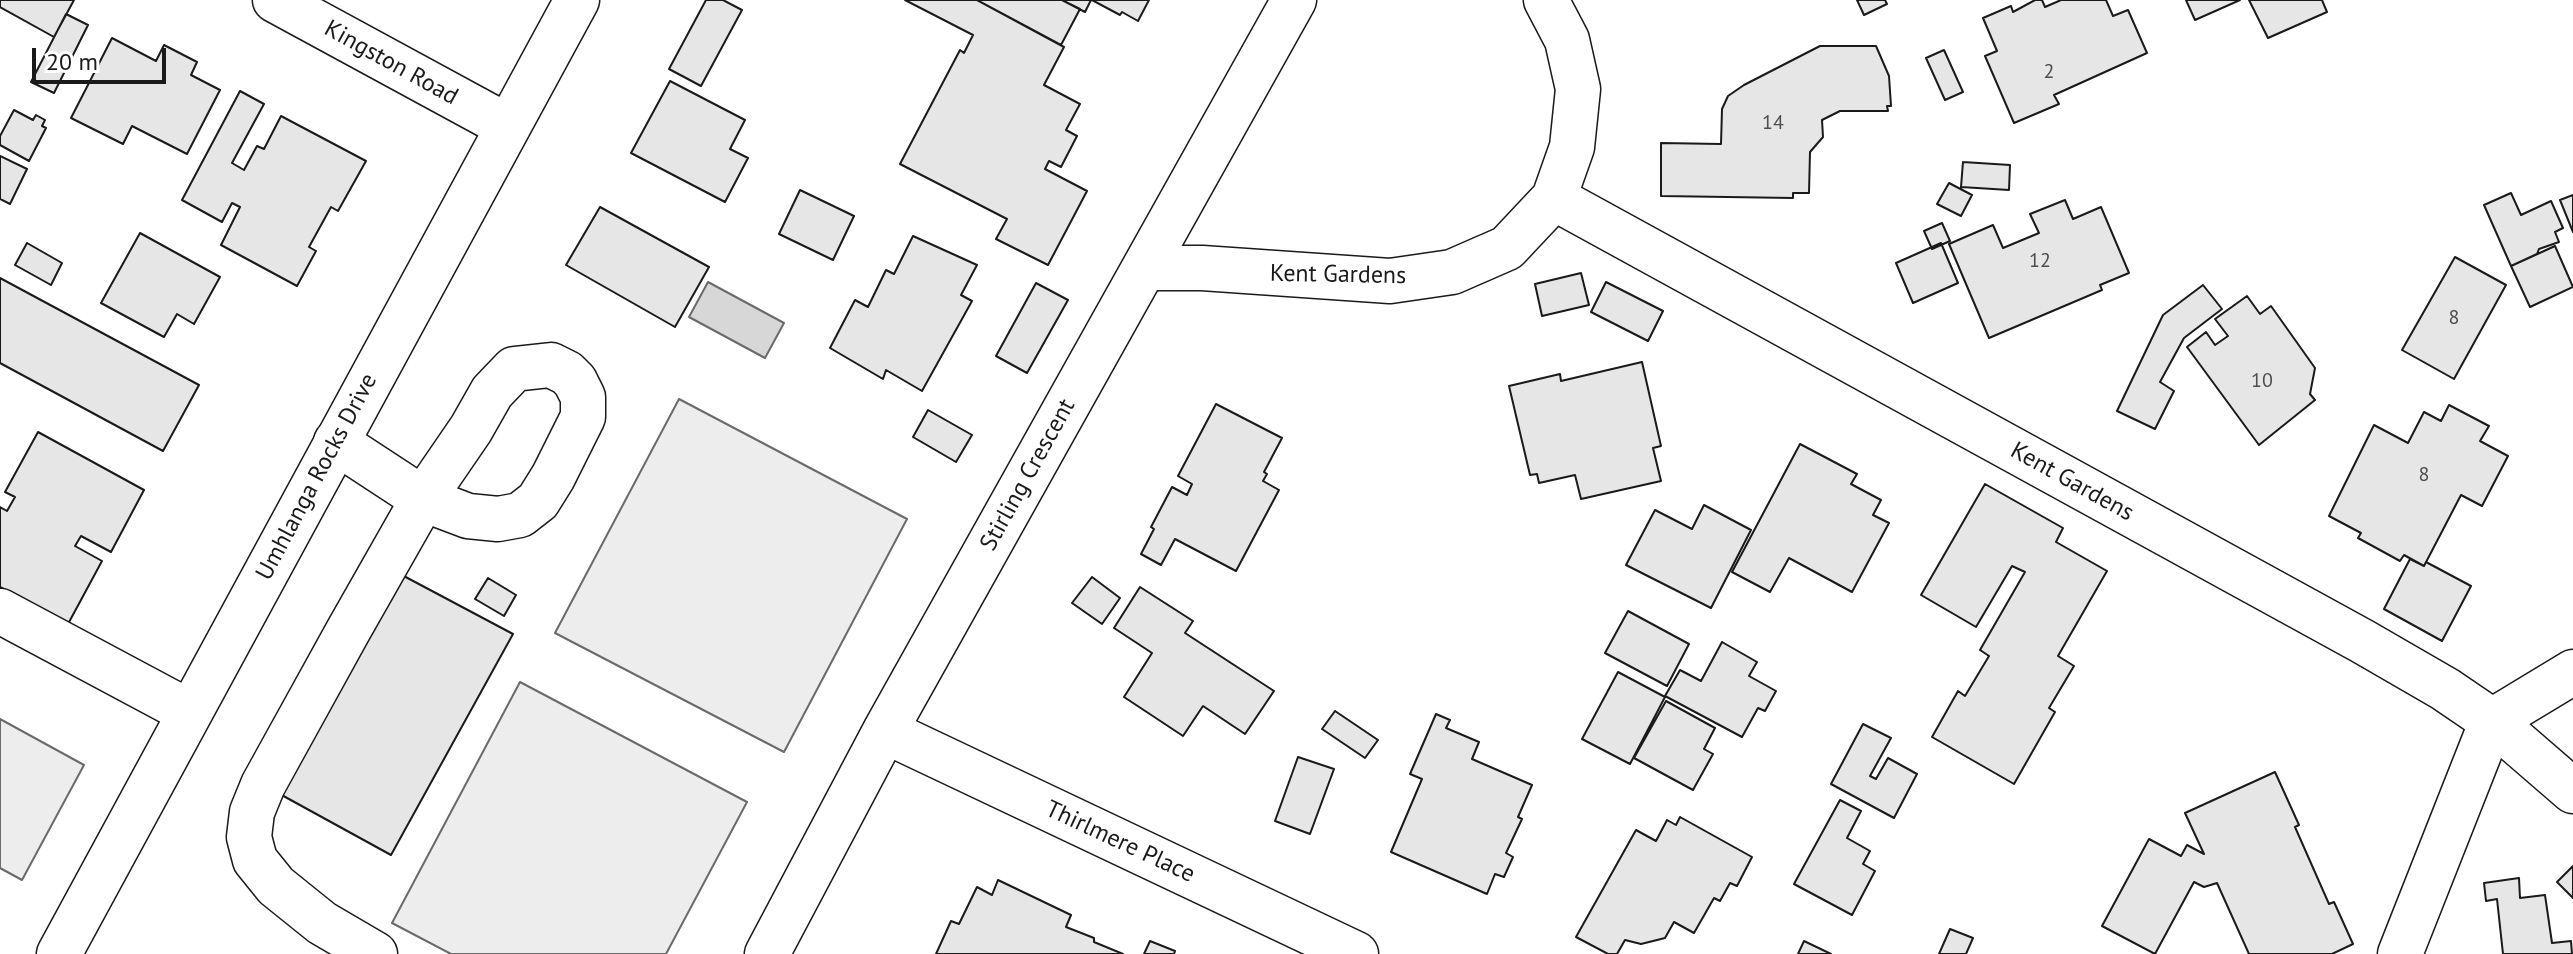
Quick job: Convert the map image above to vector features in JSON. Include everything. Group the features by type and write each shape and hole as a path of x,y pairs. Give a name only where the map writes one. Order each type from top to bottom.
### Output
{"street":[{"name":"Kingston Road","path":"275,0 507,126"},
{"name":"Umhlanga Rocks Drive","path":"59,954 577,0"},
{"name":"Stirling Crescent","path":"767,954 885,731 1294,0"},
{"name":"Kent Gardens","path":"1144,268 1202,268 1390,281 1452,272 1507,248 1554,198 1572,147 1578,89 1567,40 1546,0"},
{"name":"Kent Gardens","path":"1554,198 2445,689 2492,721 2573,791"},
{"path":"336,442 423,499 263,785 252,812 249,837 255,860 276,886 322,923 375,954"},
{"path":"0,611 189,712"},
{"path":"2400,954 2492,721 2573,672"},
{"name":"Thirlmere Place","path":"885,731 1356,954"}],"shaded area":[{"path":"708,282 784,323 765,358 689,317"},
{"path":"679,399 907,519 784,752 555,633"},
{"path":"520,682 747,802 666,954 451,954 392,923"},
{"path":"0,719 84,765 22,880 0,868"}],"building":[{"path":"0,0 74,0 54,37 0,7"},
{"path":"706,0 723,0 742,10 701,86 669,69"},
{"path":"905,0 977,0 1064,47 1044,85 1080,104 1066,130 1077,136 1061,167 1049,161 1045,169 1087,191 1048,265 996,239 1007,219 900,164 960,50 964,53 973,35"},
{"path":"977,0 1062,0 1080,9 1061,45"},
{"path":"1062,0 1091,0 1085,12"},
{"path":"1092,0 1149,0 1138,21"},
{"path":"1857,0 1885,0 1887,4 1864,15"},
{"path":"2035,0 2042,0 2045,7 2061,0 2106,0 2113,16 2128,10 2147,53 2054,95 2059,104 2014,123 1985,56 1997,51 1983,18 2011,6 2013,12"},
{"path":"2186,0 2240,0 2195,20"},
{"path":"2249,0 2322,0 2327,12 2268,38"},
{"path":"66,14 88,25 54,93 31,82"},
{"path":"112,38 156,61 164,45 197,62 191,75 220,90 187,154 132,126 123,144 71,118"},
{"path":"1820,46 1876,46 1889,76 1891,106 1887,106 1888,111 1840,111 1822,120 1823,137 1810,152 1809,193 1793,193 1793,198 1661,196 1661,143 1721,144 1722,109 1728,96"},
{"path":"1944,50 1963,92 1945,100 1926,58"},
{"path":"670,81 745,120 730,149 748,158 725,202 631,153"},
{"path":"240,91 264,104 232,163 244,170 257,146 264,149 281,116 366,161 338,211 331,207 309,247 316,251 297,286 221,245 240,207 232,203 222,222 182,200"},
{"path":"14,110 33,120 36,115 45,120 42,126 46,128 29,161 0,145 0,136"},
{"path":"0,156 27,169 10,204 0,199"},
{"path":"1963,162 2010,165 2009,190 1961,187"},
{"path":"1949,183 1972,195 1961,216 1937,204"},
{"path":"800,190 854,216 833,260 779,234"},
{"path":"2511,193 2521,215 2551,201 2563,228 2555,232 2559,242 2539,249 2537,254 2511,266 2484,205"},
{"path":"2573,195 2573,232 2560,200"},
{"path":"2065,200 2073,219 2101,207 2129,273 2100,285 2102,290 1989,338 1949,244 1993,225 2003,248 2039,233 2030,214"},
{"path":"600,207 709,267 675,327 566,265"},
{"path":"1942,223 1950,241 1932,249 1924,231"},
{"path":"140,233 220,277 194,324 177,314 164,337 101,303"},
{"path":"913,236 977,265 961,295 972,301 922,391 886,370 883,379 830,348 855,300 868,307 886,270 894,274"},
{"path":"27,243 62,263 51,285 15,265"},
{"path":"1941,243 1958,283 1913,303 1896,263"},
{"path":"2555,246 2573,287 2530,307 2511,266"},
{"path":"2455,257 2506,285 2454,379 2402,350"},
{"path":"1581,273 1589,305 1542,316 1535,284"},
{"path":"0,278 199,385 163,451 0,363"},
{"path":"1606,282 1663,311 1648,341 1591,312"},
{"path":"1036,283 1068,300 1027,373 996,356"},
{"path":"2203,285 2222,309 2184,338 2160,382 2174,391 2155,429 2117,411 2163,315"},
{"path":"2247,296 2260,314 2271,306 2315,368 2310,394 2315,400 2259,445 2187,347 2206,332 2215,345 2228,336 2215,319"},
{"path":"1642,362 1661,446 1653,448 1661,481 1581,499 1575,475 1539,483 1537,474 1530,475 1509,386 1560,374 1561,381"},
{"path":"1216,404 1282,438 1264,472 1267,474 1263,481 1279,490 1236,571 1175,539 1161,565 1141,554 1172,487 1187,495 1192,484 1178,476"},
{"path":"2449,405 2489,426 2480,441 2508,456 2482,506 2461,495 2424,566 2404,555 2400,561 2358,538 2361,533 2329,516 2374,425 2408,443 2424,412 2441,421"},
{"path":"928,410 972,435 956,462 913,437"},
{"path":"38,432 144,490 111,552 81,536 75,546 102,561 68,624 0,587 0,507 7,511 15,497 5,492"},
{"path":"1800,444 1857,474 1851,484 1881,500 1873,515 1889,523 1852,592 1789,558 1770,592 1732,572"},
{"path":"1985,484 2063,528 2056,542 2107,571 2058,656 2074,666 2049,708 2055,712 2014,784 1932,737 1958,691 1965,696 1989,656 1980,650 2025,572 2012,566 1976,627 1921,595"},
{"path":"1704,505 1751,530 1711,608 1626,565 1655,510 1692,529"},
{"path":"2410,559 2424,566 2426,562 2471,586 2442,641 2384,609"},
{"path":"400,574 513,634 391,855 278,793"},
{"path":"1092,577 1120,598 1102,624 1072,603"},
{"path":"488,578 516,595 504,616 475,599"},
{"path":"1140,587 1193,621 1185,633 1274,691 1245,734 1203,706 1183,736 1124,697 1152,653 1114,628"},
{"path":"1628,611 1689,644 1667,686 1605,653"},
{"path":"1722,642 1757,662 1749,676 1776,691 1765,711 1758,708 1742,737 1665,696 1680,670 1701,681"},
{"path":"1618,672 1665,697 1630,764 1582,739"},
{"path":"1666,701 1715,728 1704,749 1713,754 1693,790 1634,758"},
{"path":"1335,711 1378,740 1365,758 1322,729"},
{"path":"1436,714 1450,720 1446,728 1479,742 1472,759 1532,785 1518,817 1522,819 1506,853 1513,857 1504,877 1495,874 1487,894 1391,852 1422,779 1410,774"},
{"path":"1863,724 1891,738 1870,776 1876,779 1888,758 1917,774 1894,818 1831,784"},
{"path":"1298,757 1334,769 1310,834 1275,821"},
{"path":"2275,772 2329,904 2334,902 2353,944 2332,954 2249,954 2217,883 2204,887 2194,882 2155,954 2102,926 2149,839 2181,856 2187,845 2204,854 2185,813"},
{"path":"1840,800 1861,811 1847,838 1870,851 1863,864 1875,871 1852,915 1794,884"},
{"path":"1680,817 1752,857 1737,886 1730,883 1720,901 1714,898 1694,933 1674,922 1665,938 1641,944 1625,940 1617,954 1608,954 1576,937 1636,830 1656,841 1667,820 1676,825"},
{"path":"2573,866 2573,898 2557,882"},
{"path":"2519,878 2520,898 2545,895 2552,943 2571,941 2572,954 2503,954 2497,899 2486,901 2484,883"},
{"path":"998,880 1071,915 1066,927 1123,954 936,954 951,921 959,924 977,887 992,895"},
{"path":"1950,929 1973,938 1966,954 1939,954"},
{"path":"1150,941 1175,951 1174,954 1144,954"},
{"path":"1804,941 1831,954 1798,954"}]}
